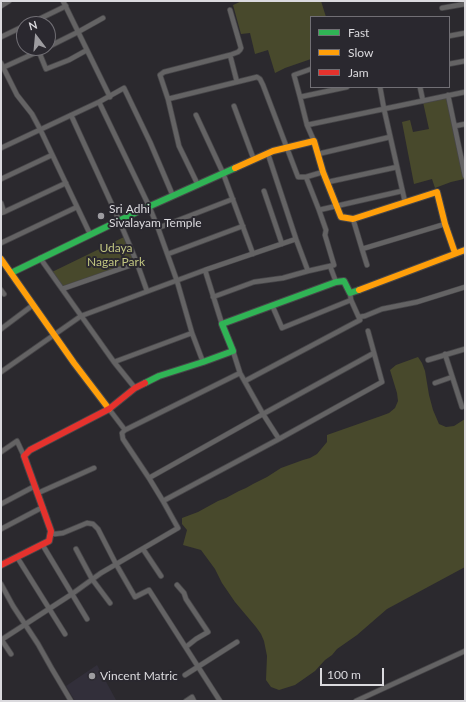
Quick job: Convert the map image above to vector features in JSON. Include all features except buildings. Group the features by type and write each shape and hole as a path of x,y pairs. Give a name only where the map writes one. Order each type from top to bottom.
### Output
{"street":[{"path":"1,6 9,1"},
{"path":"42,16 64,3 110,97"},
{"path":"442,8 465,4"},
{"path":"198,185 179,146 168,99 160,75 164,72 238,52 240,48 230,10"},
{"path":"56,43 103,18"},
{"path":"1,38 16,30"},
{"path":"450,36 465,33"},
{"path":"40,56 46,69 69,60 87,50"},
{"path":"230,55 237,82"},
{"path":"28,56 2,67 17,95 32,114 40,129 90,234"},
{"path":"450,64 465,61"},
{"path":"310,69 294,75 307,125 314,141 323,172 341,217 353,219 437,192 445,224 455,253"},
{"path":"168,99 257,77 260,79 298,177 306,177 323,172"},
{"path":"1,148 110,97 124,88 150,142 173,196"},
{"path":"300,97 342,88"},
{"path":"380,88 405,202"},
{"path":"420,88 423,101"},
{"path":"307,125 465,92"},
{"path":"448,95 463,153 465,176"},
{"path":"99,102 158,228 168,254 192,333 203,362"},
{"path":"234,106 254,160"},
{"path":"71,115 119,220 147,291"},
{"path":"196,115 223,173 253,254"},
{"path":"455,126 465,124"},
{"path":"318,154 390,137"},
{"path":"10,272 149,206 223,173 268,154 314,141"},
{"path":"268,154 308,272"},
{"path":"1,180 52,155"},
{"path":"328,182 397,167"},
{"path":"213,297 254,282 283,278 334,265 325,235 326,230 306,177"},
{"path":"1,203 3,213 66,183"},
{"path":"264,191 282,244"},
{"path":"318,210 402,191"},
{"path":"158,228 233,199"},
{"path":"1,243 77,207"},
{"path":"353,219 367,265"},
{"path":"362,249 445,224"},
{"path":"168,254 243,226"},
{"path":"1,372 80,316 204,270 296,239"},
{"path":"272,305 282,328 350,296 465,250"},
{"path":"40,258 80,316 135,388"},
{"path":"1,259 74,363 125,430"},
{"path":"62,289 137,263"},
{"path":"330,266 336,282"},
{"path":"204,270 240,373 262,414 279,439"},
{"path":"222,324 336,282 344,281 359,317 360,320 245,381"},
{"path":"359,317 382,309 417,302 465,287"},
{"path":"1,290 4,294"},
{"path":"1,329 33,305"},
{"path":"163,501 382,382 368,332"},
{"path":"114,362 192,333"},
{"path":"428,360 465,348"},
{"path":"24,456 30,450 95,417 135,388 160,376 203,362 233,350"},
{"path":"148,478 374,353"},
{"path":"445,354 462,406"},
{"path":"12,654 1,640 26,625 92,579 178,528 163,501 123,439 122,433 125,430 240,373"},
{"path":"435,383 452,377"},
{"path":"1,452 17,441 38,493 51,531 49,541 1,565"},
{"path":"38,493 94,468"},
{"path":"1,504 35,486"},
{"path":"1,529 43,507"},
{"path":"50,533 63,533 87,523 93,524 98,529 135,597 149,590 220,701"},
{"path":"42,544 87,619"},
{"path":"76,549 92,579 110,603"},
{"path":"143,549 161,576"},
{"path":"17,557 64,634"},
{"path":"1,584 71,701"},
{"path":"177,585 184,593 186,599 208,632 186,647"},
{"path":"186,675 237,642"},
{"path":"356,701 465,651"},
{"path":"186,701 192,697 194,701"}],"shaded area":[{"name":"Vincent Matric","path":"97,665 116,700 75,701 66,686"}],"green space":[{"path":"242,1 321,1 326,16 310,16 310,59 275,73 268,50 255,54 250,33 241,34 233,5"},
{"path":"446,97 464,179 435,188 432,179 414,184 402,122 410,120 413,132 429,129 423,102"},
{"name":"Udaya Nagar Park","path":"124,237 135,262 63,287 52,272"},
{"path":"418,357 425,371 429,395 439,424 446,427 454,426 465,419 465,567 387,609 357,635 337,649 315,671 295,685 279,690 271,687 266,680 267,656 261,634 235,602 222,583 215,569 201,550 183,545 187,530 182,524 182,518 198,512 246,488 281,468 317,454 327,442 327,435 389,413 395,408 398,401 390,370 396,365"}],"traffic: fast":[{"path":"11,273 139,211 235,168"},
{"path":"145,383 159,376 233,351 222,324 336,282 344,281 350,293 359,290"}],"traffic: slow":[{"path":"235,168 273,151 314,141 323,172 341,217 353,219 437,192 445,224 455,253"},
{"path":"359,290 465,250"},
{"path":"1,259 74,363 109,409"}],"traffic: jam":[{"path":"1,565 49,541 51,531 24,456 30,450 109,409 135,388 145,383"}],"place":[{"name":"Sri Adhi Sivalayam Temple","path":"101,216"},
{"name":"Vincent Matric","path":"92,676"}]}
